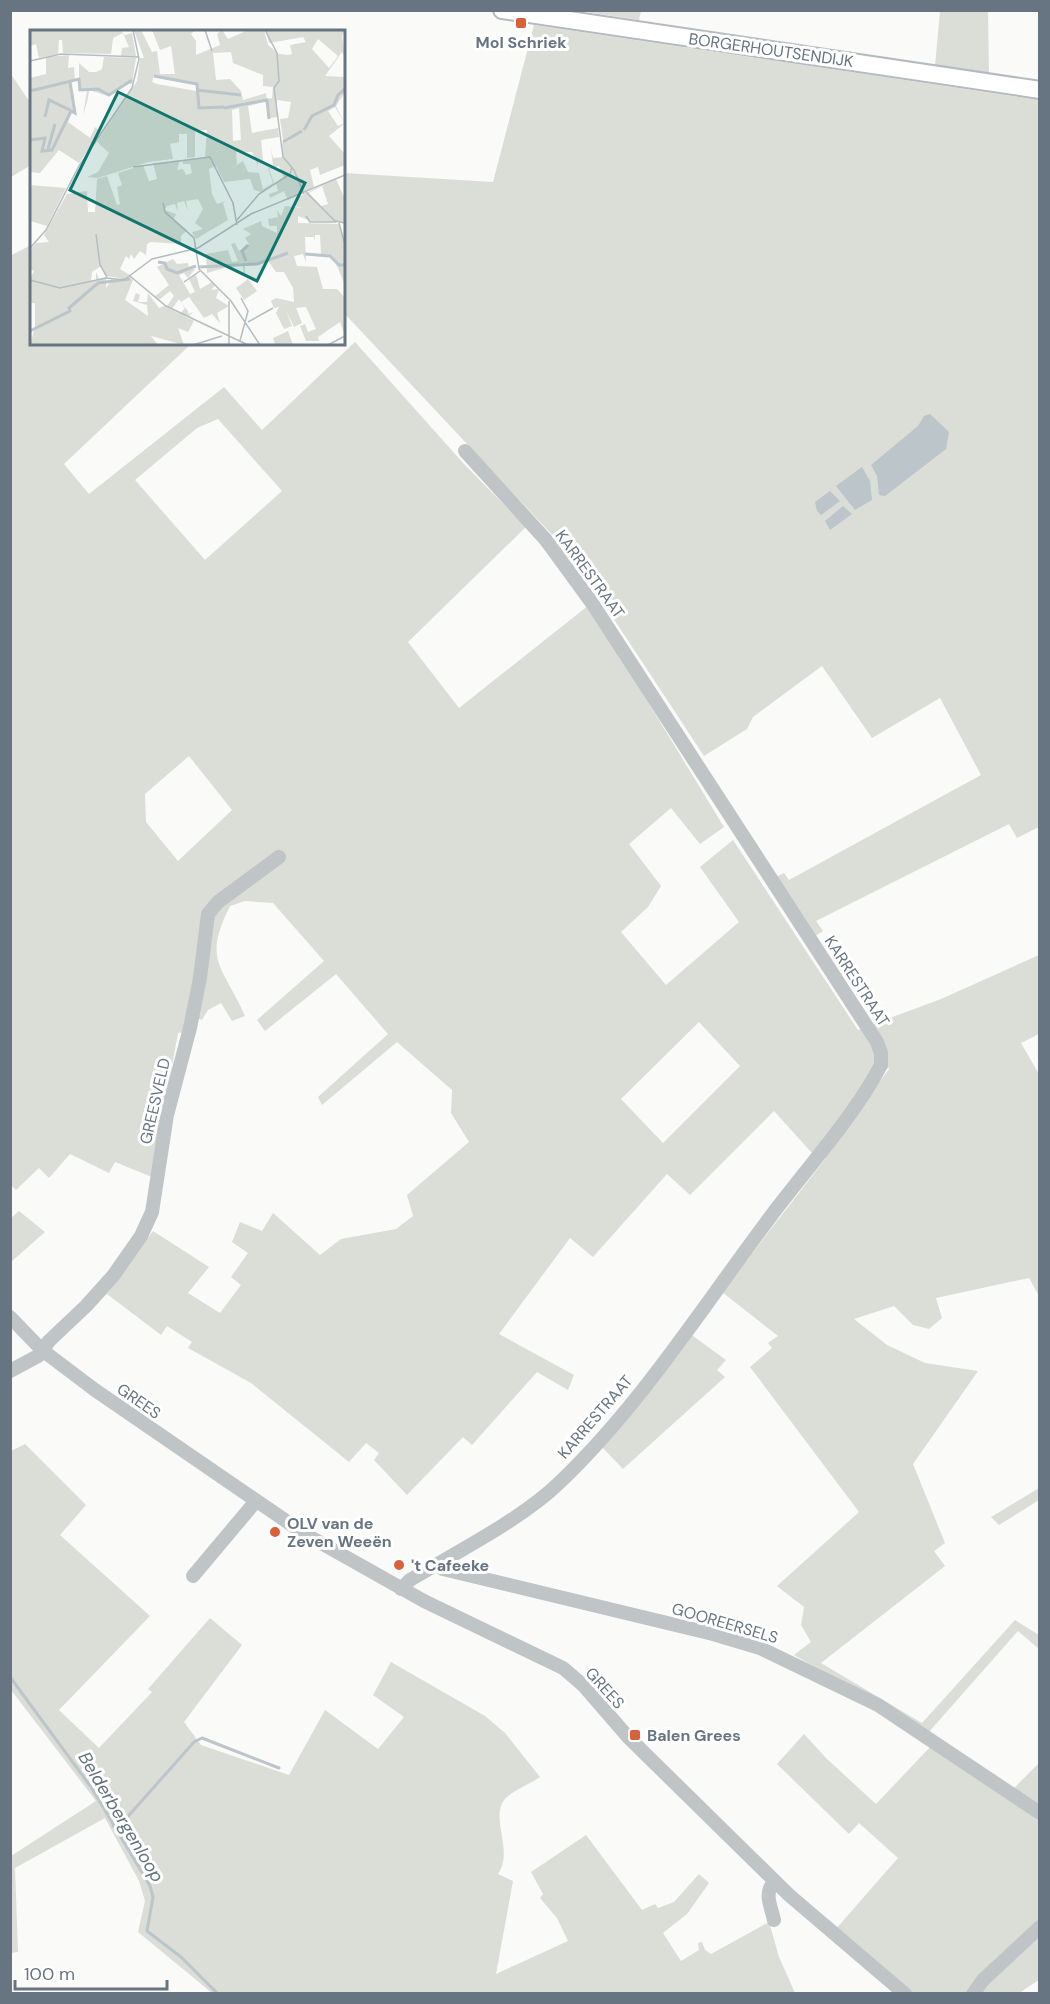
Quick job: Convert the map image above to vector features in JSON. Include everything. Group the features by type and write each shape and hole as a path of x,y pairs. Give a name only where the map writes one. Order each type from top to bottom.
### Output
{"main road":[{"name":"BORGERHOUTSENDIJK","path":"502,10 1040,90"}],"street":[{"name":"KARRESTRAAT","path":"401,1589 410,1580 546,1494 619,1418 831,1137 881,1065 881,1053 785,899 566,566 465,451"},
{"name":"GREESVELD","path":"10,1371 30,1361 42,1350 113,1276 147,1225 155,1199 167,1115 190,1028 205,950 205,927 208,914 218,902 279,857"},
{"name":"GREES","path":"10,1317 42,1350 95,1390 305,1534 401,1589 563,1668 583,1685 628,1737 774,1881 905,1994"},
{"path":"193,1576 256,1502"},
{"name":"GOOREERSELS","path":"437,1564 443,1569 713,1634 760,1648 878,1706 1040,1813"},
{"path":"774,1881 769,1887 768,1894 774,1920"},
{"path":"973,1994 983,1980 1040,1927"}],"shaded area":[{"path":"580,11 641,11 639,20"},
{"path":"940,11 988,11 989,75 935,66"},
{"path":"534,25 1039,100 1039,827 1017,838 1009,824 816,921 823,931 814,937 776,877 784,873 789,880 981,775 940,698 872,738 822,666 753,717 747,729 704,756 573,557 345,314 345,173 493,182"},
{"path":"11,74 30,102 30,166 11,177"},
{"path":"30,246 30,345 190,345 64,464 89,494 224,387 262,430 355,342 464,464 526,527 408,642 459,708 589,605 724,827 700,844 671,808 629,844 661,886 648,907 621,932 666,985 739,922 700,867 733,840 858,1030 941,999 1039,955 1039,1034 1021,1043 1039,1074 1039,1296 1029,1278 936,1298 942,1318 929,1329 913,1325 894,1306 854,1319 887,1345 925,1363 978,1371 913,1464 945,1543 934,1551 945,1566 821,1663 922,1723 1015,1620 1039,1635 1039,1649 1018,1631 928,1733 794,1655 811,1642 801,1625 804,1607 777,1586 859,1512 750,1367 772,1348 768,1343 778,1336 722,1292 826,1158 811,1152 774,1111 690,1195 667,1174 593,1257 570,1238 499,1334 574,1375 568,1390 537,1372 472,1445 463,1437 407,1495 374,1460 379,1453 366,1443 349,1462 251,1383 188,1348 192,1342 167,1326 161,1335 107,1294 153,1231 209,1267 188,1293 220,1313 241,1285 231,1277 248,1253 232,1242 240,1222 262,1231 273,1213 320,1255 341,1239 396,1229 413,1216 407,1195 469,1142 451,1113 452,1090 397,1042 322,1105 318,1097 388,1034 336,974 265,1031 257,1020 324,961 273,903 245,901 230,906 222,924 217,939 219,963 245,1016 232,1021 221,1003 208,1010 202,1020 191,1016 185,1018 184,1032 178,1033 152,1177 115,1162 109,1173 70,1154 49,1178 39,1168 16,1190 11,1185 10,256","holes":["218,419 282,491 205,560 135,480 197,428","189,756 232,810 178,861 146,822 145,794","699,1022 740,1066 663,1143 621,1099","889,1069 839,1135 873,1071"]},
{"path":"930,414 949,432 946,449 885,496 879,495 877,476 871,465 918,426 924,416"},
{"path":"862,467 870,481 872,500 855,510 836,486"},
{"path":"830,491 840,501 821,515 817,511 815,502"},
{"path":"843,506 852,514 830,530 825,521"},
{"path":"19,1211 45,1232 11,1262 11,1218"},
{"path":"689,1333 726,1360 717,1370 725,1377 623,1469 601,1446"},
{"path":"25,1444 86,1505 60,1535 150,1616 59,1710 99,1748 152,1692 148,1689 210,1618 242,1645 184,1722 201,1745 289,1775 325,1710 378,1749 404,1717 373,1695 391,1662 485,1716 505,1733 540,1777 515,1791 502,1804 500,1823 504,1854 498,1874 513,1881 496,1974 568,1941 557,1918 540,1898 543,1894 531,1872 586,1835 642,1910 655,1904 658,1908 674,1902 699,1874 709,1883 687,1914 663,1933 681,1961 699,1950 698,1943 702,1942 705,1950 711,1954 769,1922 779,1957 795,1993 212,1993 138,1932 145,1901 139,1881 105,1818 15,1868 18,1952 11,1953 11,1856 96,1801 11,1690 11,1451"},
{"path":"1039,1488 1039,1500 999,1525 991,1517"},
{"path":"804,1734 827,1759 876,1804 932,1745 1039,1818 1039,1922 966,1993 909,1993 835,1930 898,1858 859,1823 849,1834 777,1764"},
{"path":"1039,1763 1039,1809 1011,1791"},
{"path":"1039,1931 1039,1980 1019,1993 978,1994"}],"waterway":[{"name":"Belderbergenloop","path":"10,1677 91,1787 150,1886 153,1897 147,1931 181,1957 218,1994"},
{"path":"113,1826 123,1822 194,1742 202,1738 279,1768"}],"place":[{"name":"Mol Schriek","path":"521,23"},
{"name":"OLV van de Zeven Weeën","path":"275,1532"},
{"name":"'t Cafeeke","path":"399,1565"},
{"name":"Balen Grees","path":"635,1735"}]}
